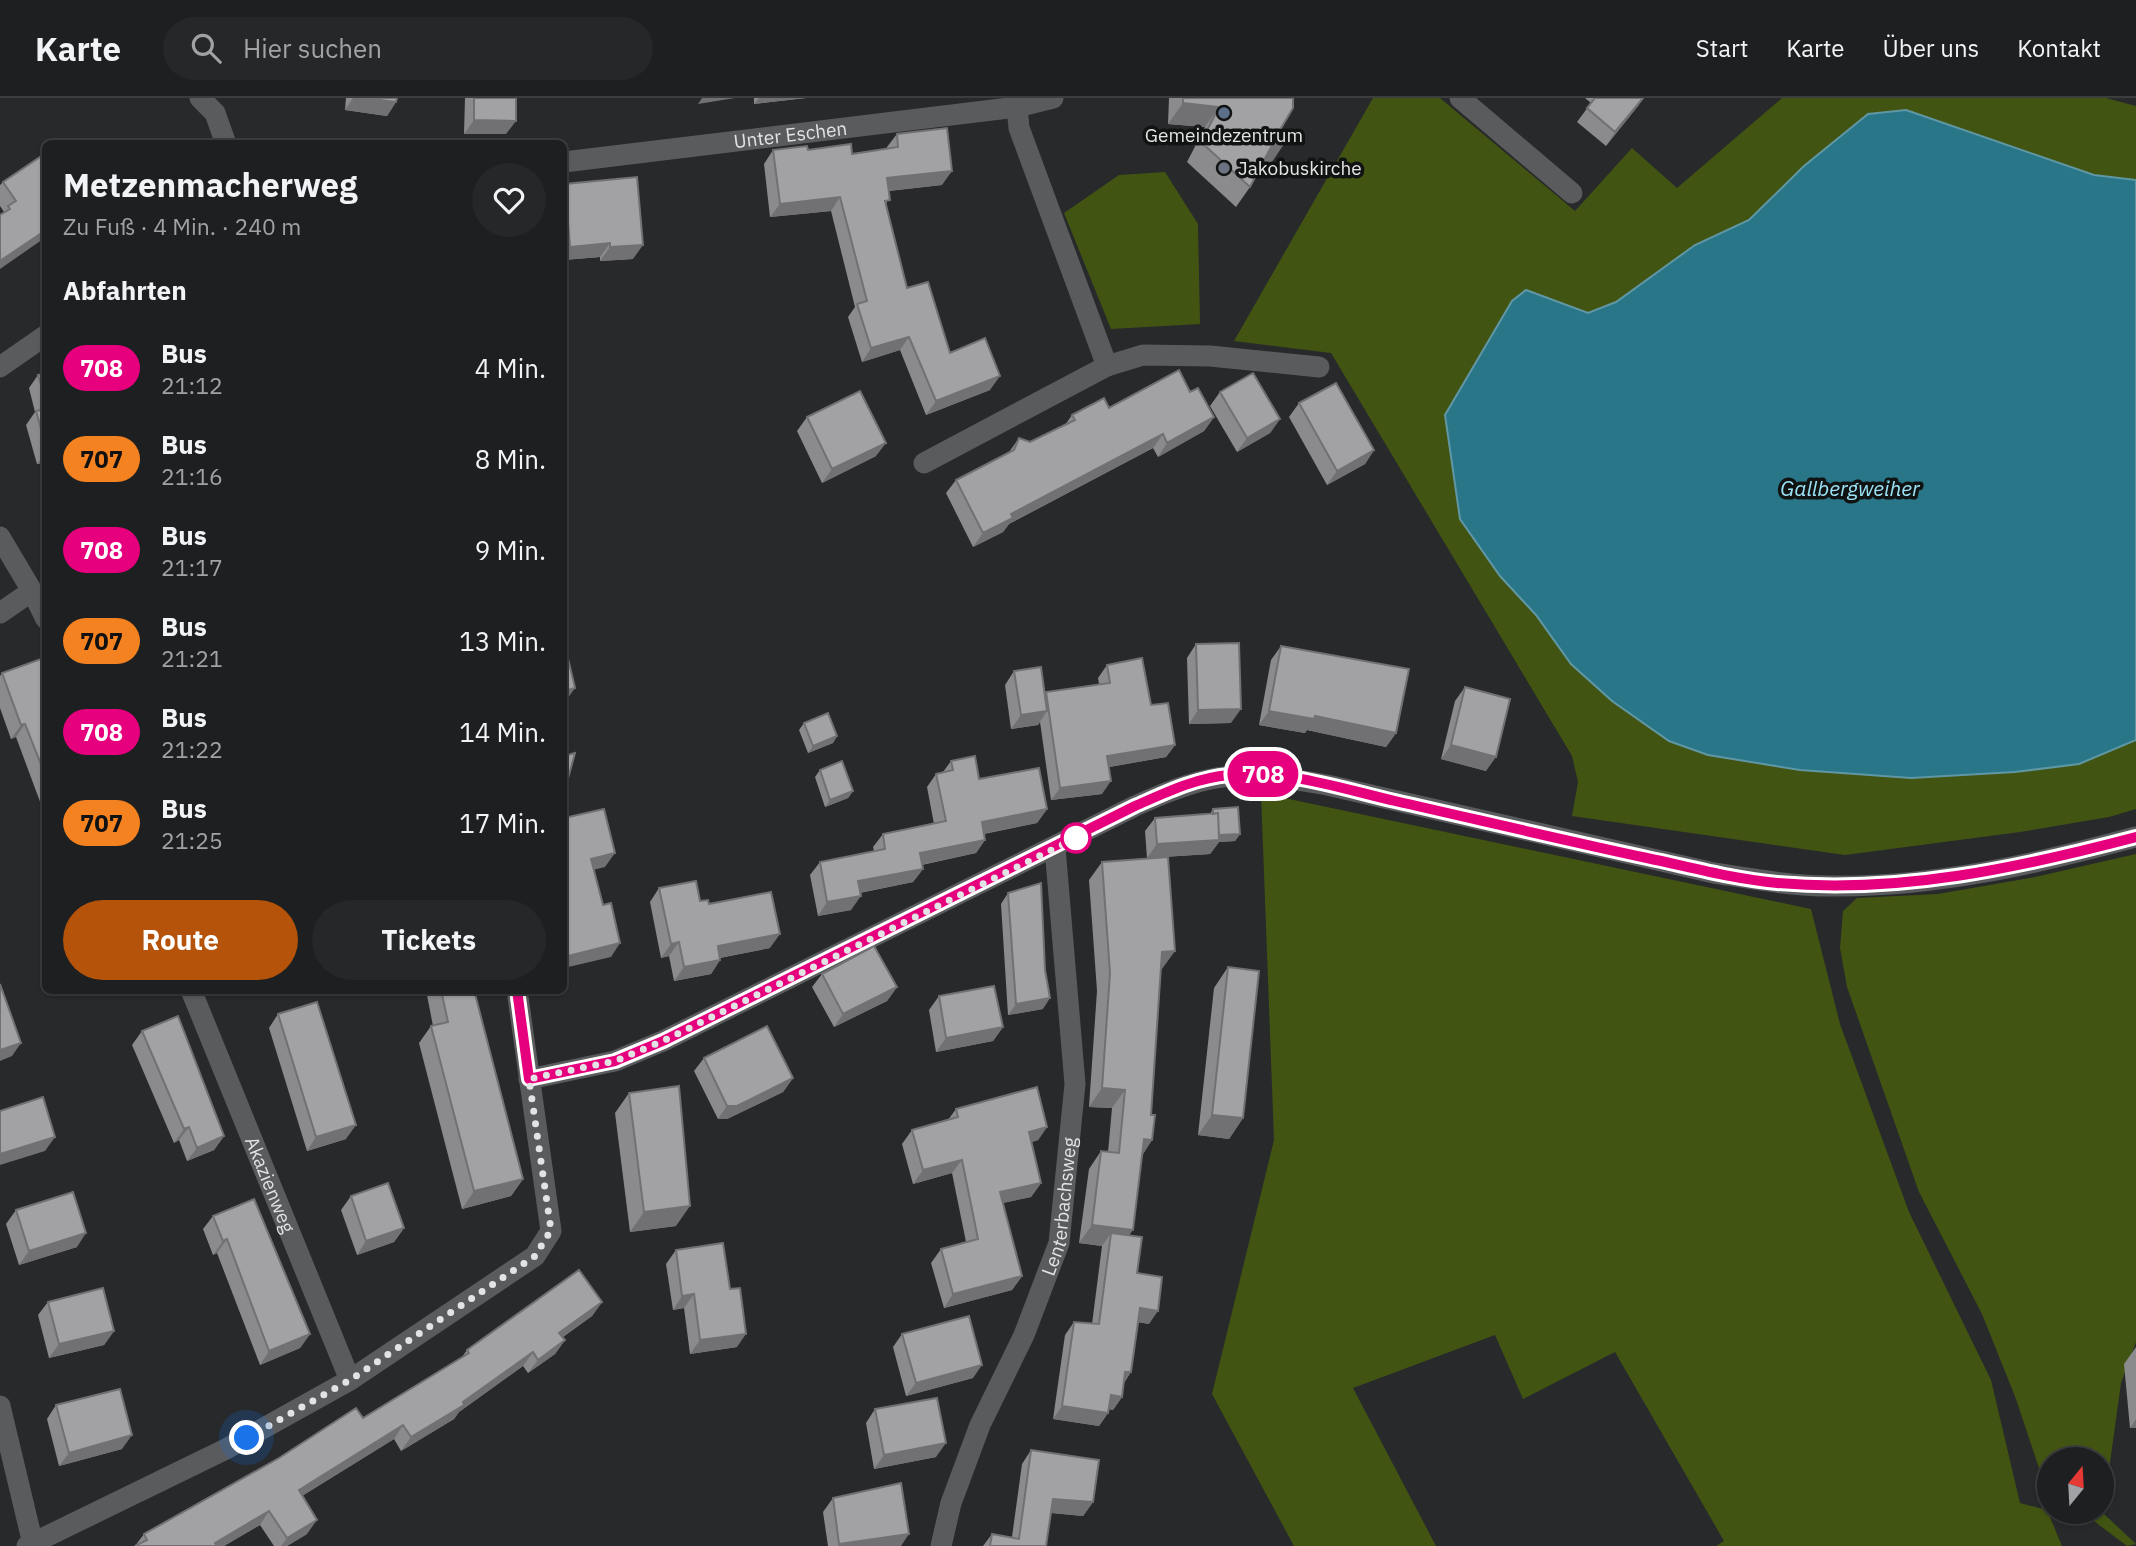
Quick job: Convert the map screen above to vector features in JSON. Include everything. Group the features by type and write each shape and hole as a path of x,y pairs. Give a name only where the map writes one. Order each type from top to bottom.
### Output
{"street":[{"path":"200,98 215,113 225,140"},
{"name":"Unter Eschen","path":"567,163 1017,107 1053,98"},
{"path":"1460,98 1572,193"},
{"path":"1017,107 1019,128 1107,366"},
{"path":"0,367 42,338"},
{"path":"924,463 1107,366 1143,355 1210,356 1319,367"},
{"path":"0,537 42,611"},
{"path":"0,613 32,592"},
{"path":"529,1079 615,1061 663,1041 1135,806 1187,784 1229,775 1264,774 1774,883 1830,887 1908,883 2009,868 2136,837"},
{"name":"Lenterbachsweg","path":"941,1546 951,1503 980,1425 1024,1335 1059,1243 1075,1084 1055,848"},
{"name":"Akazienweg","path":"193,994 350,1380"},
{"path":"0,1406 30,1545 226,1449 350,1380 535,1256 551,1230 518,994"}],"green space":[{"path":"1373,98 1440,98 1575,211 1632,148 1677,188 1782,98 2106,98 2136,106 2136,180 2094,175 1906,110 1868,114 1804,166 1749,220 1695,245 1616,302 1588,313 1526,290 1500,576 1536,615 1708,755 1800,770 1911,778 2015,772 2078,764 2136,740 2136,809 2109,817 2020,832 1845,855 1572,816 1578,782 1572,756 1331,353 1234,341"},
{"path":"1165,172 1198,224 1200,324 1111,329 1064,213 1119,175"},
{"path":"1261,793 1811,909 1840,1024 1909,1212 1991,1380 2020,1503 2037,1507 2037,1524 2053,1524 2062,1546 1716,1546 1724,1541 1615,1352 1523,1399 1495,1335 1353,1388 1436,1546 1294,1546 1212,1394 1274,1140"},
{"path":"2136,854 2136,1342 2121,1383 2112,1447 2037,1447 2037,1462 2016,1399 1982,1314 1919,1192 1847,987 1840,948 1843,911 1857,898 1938,894 2035,877"},
{"path":"2114,1523 2136,1544 2127,1546 2098,1524"}],"water":[{"name":"Gallbergweiher","path":"1906,110 2094,175 2136,180 2136,740 2079,764 2015,772 1911,778 1800,770 1708,755 1669,741 1612,701 1571,664 1536,615 1500,576 1460,519 1445,415 1512,301 1526,290 1588,313 1616,302 1695,245 1749,220 1804,166 1868,114"}],"building":[{"path":"365,98 397,98 396,102"},
{"path":"474,98 516,98 516,121 474,120"},
{"path":"1183,98 1293,98 1293,108 1280,130 1286,141 1271,147 1250,187 1201,142 1219,107 1183,103"},
{"path":"1595,98 1643,98 1615,132 1587,108"},
{"path":"947,128 952,171 887,178 890,200 885,201 907,288 928,282 950,353 985,338 1000,376 936,401 909,337 871,348 857,304 867,301 840,197 780,204 773,150 807,146 808,150 851,144 852,154 898,147 897,134"},
{"path":"42,156 42,233 0,261 0,215 16,201 3,182"},
{"path":"637,177 643,245 610,247 610,243 570,247 567,184"},
{"path":"1179,370 1190,392 1198,388 1214,417 1167,443 1163,434 1011,514 1013,518 983,533 956,480 1014,450 1019,438 1030,442 1075,420 1072,415 1104,398 1109,408"},
{"path":"1253,373 1280,419 1247,438 1220,392"},
{"path":"1336,383 1374,450 1337,471 1299,403"},
{"path":"860,391 886,443 832,469 807,417"},
{"path":"42,410 42,432 36,411"},
{"path":"1239,643 1241,709 1198,710 1196,644"},
{"path":"1281,646 1409,669 1396,733 1315,716 1314,719 1269,711"},
{"path":"567,654 575,688 567,690"},
{"path":"1142,658 1151,705 1168,703 1175,745 1107,756 1111,781 1060,788 1046,692 1110,683 1107,665"},
{"path":"41,659 42,767 25,724 21,725 2,673"},
{"path":"1041,667 1047,711 1021,715 1014,671"},
{"path":"1465,687 1510,699 1496,757 1451,745"},
{"path":"828,713 837,736 813,746 804,723"},
{"path":"575,753 567,782 567,755"},
{"path":"975,756 979,779 1039,768 1047,809 982,822 985,840 920,853 923,869 858,881 861,896 827,902 820,862 885,849 883,834 946,821 936,774 953,770 951,761"},
{"path":"842,761 853,791 830,800 820,770"},
{"path":"1238,807 1240,834 1219,835 1218,813 1213,814 1213,809"},
{"path":"604,809 615,853 591,859 603,905 611,903 620,943 567,956 567,817"},
{"path":"1218,813 1219,840 1157,844 1155,818"},
{"path":"1168,857 1175,951 1162,952 1151,1115 1155,1115 1152,1140 1144,1139 1133,1230 1092,1225 1101,1151 1119,1153 1125,1090 1102,1088 1110,973 1102,862"},
{"path":"696,881 700,901 708,900 709,904 771,892 780,934 718,946 720,960 684,967 679,942 671,944 659,888"},
{"path":"1041,883 1045,970 1050,998 1016,1004 1008,893"},
{"path":"874,946 897,987 843,1014 822,974"},
{"path":"1228,967 1259,971 1243,1118 1212,1115"},
{"path":"0,984 21,1043 0,1050"},
{"path":"994,986 1003,1027 946,1038 939,996"},
{"path":"442,994 475,994 523,1179 474,1191 431,1026 448,1022"},
{"path":"317,1002 356,1125 316,1137 278,1014"},
{"path":"178,1016 224,1136 197,1148 189,1127 184,1129 142,1031"},
{"path":"767,1026 793,1078 737,1106 727,1106 704,1058"},
{"path":"679,1086 690,1206 644,1212 629,1093"},
{"path":"1037,1087 1047,1127 1029,1132 1041,1183 1000,1192 1022,1276 953,1294 941,1249 978,1239 962,1160 923,1170 912,1130 958,1117 956,1109"},
{"path":"43,1097 55,1137 0,1154 0,1111"},
{"path":"388,1183 404,1228 366,1241 351,1196"},
{"path":"73,1192 86,1233 29,1251 16,1210"},
{"path":"254,1199 310,1334 269,1351 227,1239 223,1241 213,1216"},
{"path":"1111,1233 1142,1237 1137,1273 1162,1277 1158,1311 1140,1308 1131,1372 1125,1372 1122,1397 1111,1395 1108,1413 1062,1406 1074,1322 1099,1324"},
{"path":"723,1243 730,1289 740,1288 746,1334 700,1340 694,1294 682,1296 676,1250"},
{"path":"579,1270 602,1302 559,1333 565,1340 538,1360 533,1352 463,1402 464,1405 411,1437 403,1425 299,1490 317,1520 287,1538 269,1511 215,1543 217,1546 135,1546 147,1540 144,1534 279,1458 356,1408 363,1418 469,1353 467,1350"},
{"path":"103,1288 114,1331 59,1344 48,1302"},
{"path":"969,1316 982,1365 916,1383 902,1334"},
{"path":"120,1389 132,1435 69,1453 56,1405"},
{"path":"937,1398 946,1443 884,1455 875,1409"},
{"path":"1031,1450 1099,1460 1093,1502 1053,1499 1046,1546 990,1546 992,1534 1019,1539"},
{"path":"901,1483 909,1534 839,1544 833,1498"}],"bus line":[{"name":"708","path":"518,994 529,1079 615,1061 663,1041 1066,843 1135,806 1198,781 1229,775 1264,774 1327,785 1714,873 1774,883 1830,887 1908,883 2009,868 2136,837"}],"place":[{"name":"Gemeindezentrum","path":"1224,113"},
{"name":"Jakobuskirche","path":"1224,168"}],"route":[{"path":"247,1438 350,1380 535,1256 551,1230 529,1079 615,1061 663,1041 1076,838"}]}
